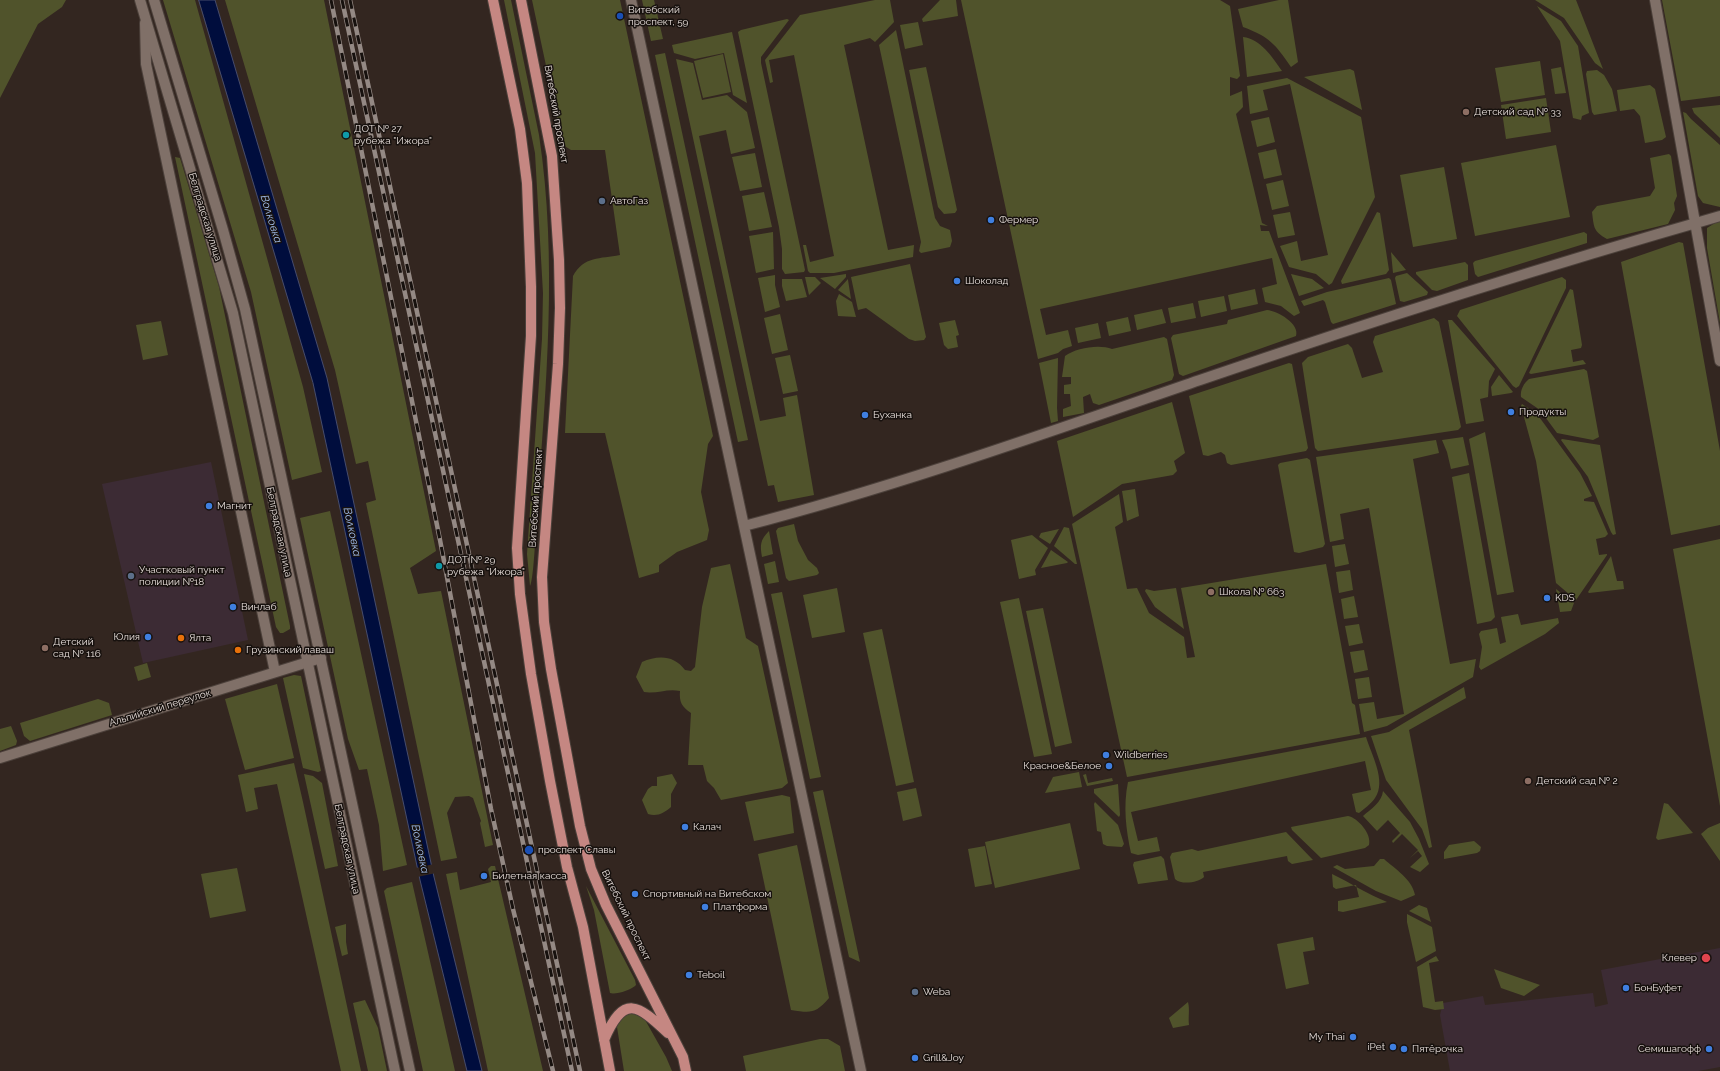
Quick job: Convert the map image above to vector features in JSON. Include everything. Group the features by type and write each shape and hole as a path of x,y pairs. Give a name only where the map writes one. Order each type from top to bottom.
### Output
{"main road":[{"name":"Витебский проспект","path":"493,0 523,144 528,213 531,336 517,548 520,588 531,674 553,795 567,868 583,927 610,1071"},
{"name":"Витебский проспект","path":"521,0 552,156 558,253 560,308 558,364 542,577 544,622 550,663 580,826 591,869 606,905 683,1057 686,1071"},
{"path":"604,1040 610,1025 618,1014 629,1009 636,1008 649,1015 674,1039"},
{"path":"683,1057 694,1071"}],"street":[{"name":"Белградская улица","path":"140,0 233,314 395,1071"},
{"name":"Белградская улица","path":"154,0 224,230 245,309 410,1071"},
{"path":"631,0 861,1071"},
{"path":"1655,0 1720,361"},
{"path":"145,19 146,64 275,672"},
{"path":"744,526 823,505 1057,429 1401,313 1695,222 1720,216"},
{"name":"Альпийский переулок","path":"0,758 321,658"}],"shaded area":[{"path":"211,462 248,640 143,663 102,484"},
{"path":"1720,948 1720,1067 1698,1071 1450,1071 1440,1015 1443,1003 1483,996 1485,1005 1593,993 1595,1007 1608,1004 1601,970"}],"green space":[{"path":"0,0 66,0 62,7 38,24 0,98"},
{"path":"163,0 195,0 303,387 322,472 292,480 251,292"},
{"path":"225,0 324,0 436,551 410,568 418,594 441,591 493,845 485,847 480,823 481,821 473,798 469,796 455,797 447,813 457,858 441,861 366,503 376,500 368,461 356,464 335,370"},
{"path":"504,0 511,0 539,135 545,182 548,229 549,276 547,370 534,562 530,586 527,554 542,339 543,293 535,153"},
{"path":"532,0 620,0 713,436 708,444 701,492 709,530 707,540 677,552 659,565 659,572 639,578 605,433 565,433 573,276 582,265 587,262 599,258 620,255 605,150 571,150 563,145"},
{"path":"642,0 654,0 663,39 651,41"},
{"path":"875,0 890,0 894,22 875,42 870,38 844,45 888,250 914,245 913,257 834,273 810,273 808,271 803,245 806,245 810,262 834,256 794,55 769,60 773,82 770,83 765,60 800,15"},
{"path":"940,0 956,0 958,16 923,22 922,19"},
{"path":"961,0 1220,0 1230,6 1240,76 1237,79 1230,77 1230,96 1242,91 1243,107 1236,114 1262,223 1268,226 1260,225 1261,231 1269,231 1300,313 1294,316 1281,306 1265,302 1262,288 1277,284 1272,258 1040,309 1046,335 1068,330 1072,346 1063,349 1058,353 1038,359"},
{"path":"1279,0 1288,0 1298,62 1291,67 1281,52 1271,42 1260,34 1243,27 1238,9"},
{"path":"1535,0 1576,0 1603,69 1595,63 1564,18"},
{"path":"1662,0 1720,0 1720,96 1681,101"},
{"path":"1537,6 1561,21 1578,46 1589,113 1582,116 1581,120 1573,118 1560,41"},
{"path":"787,19 789,20 761,57 761,63 805,270 804,272 785,274 782,269 782,249 779,227 738,32"},
{"path":"918,22 923,45 905,49 900,25"},
{"path":"896,30 935,218 940,226 950,230 952,241 950,247 921,253 919,251 921,242 879,45"},
{"path":"732,32 747,103 733,95 724,53 695,59 674,53 672,45"},
{"path":"1243,37 1249,38 1261,45 1282,71 1247,77"},
{"path":"665,53 748,440 738,442 655,55"},
{"path":"723,54 731,92 703,98 694,61"},
{"path":"676,59 693,63 702,100 727,95 747,112 755,148 731,154 726,130 699,136 760,421 786,416 783,398 797,395 814,495 778,502 774,485 768,486"},
{"path":"1540,61 1545,95 1501,102 1495,68"},
{"path":"926,67 957,210 955,213 944,214 938,207 909,70"},
{"path":"1561,67 1566,93 1555,94 1551,69"},
{"path":"1350,69 1354,71 1362,110 1304,77"},
{"path":"1597,70 1604,75 1612,89 1617,111 1594,115 1592,112 1586,74 1587,71"},
{"path":"1287,78 1361,117 1375,197 1332,283 1329,285 1316,274 1289,267 1280,246 1297,241 1301,261 1328,255 1290,84 1263,90 1268,110 1250,114 1247,86"},
{"path":"1650,85 1655,89 1666,137 1662,140 1645,143 1640,116 1634,109 1620,111 1617,90"},
{"path":"1546,98 1551,132 1506,139 1501,105"},
{"path":"1720,105 1720,138 1694,113 1692,108"},
{"path":"1683,112 1686,113 1720,145 1720,207 1703,203 1698,196"},
{"path":"1269,117 1275,142 1257,147 1251,121"},
{"path":"1556,145 1570,217 1475,236 1461,163"},
{"path":"1276,149 1282,175 1264,179 1258,153"},
{"path":"755,153 762,187 740,191 732,157"},
{"path":"1669,154 1671,156 1677,196 1674,203 1675,210 1668,224 1607,239 1599,234 1594,225 1592,212 1597,206 1650,196 1655,188 1650,158"},
{"path":"175,157 180,158 219,287 290,626 290,629 283,633 280,633 276,627"},
{"path":"1444,167 1457,239 1413,247 1400,175"},
{"path":"1283,180 1289,206 1272,210 1266,184"},
{"path":"764,192 772,227 749,231 742,196"},
{"path":"1290,212 1295,235 1278,238 1273,215"},
{"path":"1377,212 1380,213 1389,270 1386,274 1342,284 1341,281"},
{"path":"1720,220 1720,323 1707,248 1707,228"},
{"path":"773,232 774,269 756,273 749,236"},
{"path":"1584,232 1587,234 1587,243 1478,277 1475,274 1473,263 1475,261"},
{"path":"1679,242 1683,243 1720,451 1720,525 1671,535 1621,262"},
{"path":"1391,252 1406,270 1393,273"},
{"path":"1465,262 1468,265 1468,280 1437,291 1432,290 1416,274 1416,272"},
{"path":"910,264 926,337 924,340 915,341 909,339 866,308 858,310 851,277"},
{"path":"1407,273 1428,292 1427,295 1404,302 1400,301 1395,278 1396,276"},
{"path":"846,274 846,277 835,289 820,278"},
{"path":"1291,274 1312,279 1324,288 1299,296"},
{"path":"775,275 775,285 780,307 765,312 758,278"},
{"path":"805,277 815,277 821,283 809,295"},
{"path":"1562,277 1566,280 1566,288 1519,386 1516,388 1457,316 1460,310"},
{"path":"1389,278 1391,280 1396,304 1333,324 1323,300 1304,306 1301,301 1327,292"},
{"path":"782,279 802,279 807,297 786,301 782,286"},
{"path":"848,280 851,299 838,290"},
{"path":"1255,289 1258,304 1231,310 1228,295"},
{"path":"1570,289 1573,290 1582,345 1581,348 1571,350 1573,362 1583,360 1586,364 1531,374 1529,373"},
{"path":"839,294 852,302 856,317 838,316 836,301"},
{"path":"1224,296 1227,311 1201,317 1198,301"},
{"path":"1193,303 1196,318 1171,323 1168,308"},
{"path":"1162,309 1166,323 1137,330 1134,315"},
{"path":"1267,310 1277,313 1287,319 1295,327 1296,336 1183,376 1179,374 1171,338 1173,335 1227,324 1228,320"},
{"path":"780,314 788,350 772,354 764,318"},
{"path":"1128,317 1131,331 1109,336 1106,322"},
{"path":"1434,318 1439,322 1461,427 1458,430 1318,451 1315,448 1302,363 1308,357 1348,344 1352,348 1362,378 1383,372 1373,342 1375,336"},
{"path":"955,320 959,335 956,336 958,347 948,349 944,345 939,323"},
{"path":"1448,320 1452,320 1495,369 1489,381 1488,397 1480,399 1484,421 1466,424"},
{"path":"161,321 168,355 143,360 136,325"},
{"path":"1098,323 1101,338 1078,343 1075,328"},
{"path":"1164,337 1167,339 1174,375 1172,380 1099,405 1093,403 1090,394 1083,397 1084,413 1063,417 1063,409 1071,406 1070,394 1064,394 1064,385 1071,384 1071,377 1062,377 1065,356 1081,349 1101,347 1112,349"},
{"path":"790,355 798,391 783,394 775,358"},
{"path":"1058,358 1058,421 1051,423 1039,363"},
{"path":"1289,363 1292,364 1308,448 1306,451 1231,465 1227,463 1225,455 1221,452 1208,456 1203,455 1189,396"},
{"path":"1584,369 1587,371 1599,437 1593,440 1557,433 1540,410 1521,397 1523,387 1529,379"},
{"path":"1499,375 1513,392 1492,396 1491,387"},
{"path":"1172,402 1185,453 1174,461 1177,471 1173,475 1122,484 1073,517 1057,441"},
{"path":"1522,404 1537,414 1580,473 1592,496 1584,499 1584,501 1594,502 1608,534 1605,537 1596,539 1599,555 1607,555 1576,600 1556,583 1536,461 1521,406"},
{"path":"1485,432 1514,592 1497,595 1469,439"},
{"path":"1463,437 1469,465 1451,469 1447,452 1442,440"},
{"path":"1436,440 1439,453 1413,459 1450,664 1476,659 1473,677 1387,726 1364,732 1359,704 1374,702 1377,719 1404,714 1369,508 1340,514 1344,539 1330,542 1316,457"},
{"path":"1561,440 1600,445 1616,534 1613,535 1611,532 1588,477"},
{"path":"1307,458 1310,460 1325,544 1323,547 1299,553 1294,552 1278,465 1280,463"},
{"path":"1469,473 1495,617 1491,621 1477,624 1452,477"},
{"path":"1135,489 1139,516 1127,521 1122,491"},
{"path":"1119,494 1123,522 1115,527 1127,589 1137,588 1149,613 1184,637 1187,658 1195,657 1181,588 1326,564 1352,703 1355,705 1360,734 1127,777 1072,524"},
{"path":"330,511 407,865 383,871 379,825 367,769 359,770 348,739 300,518"},
{"path":"794,524 798,541 808,560 817,568 819,573 817,575 789,581 786,578 776,531 778,528"},
{"path":"1064,527 1069,528 1077,564 1075,564 1054,546"},
{"path":"1059,529 1050,544 1039,537 1041,533"},
{"path":"769,531 773,554 762,557 761,543"},
{"path":"1032,535 1048,548 1035,570 1036,575 1019,579 1011,540"},
{"path":"1720,539 1720,806 1673,549"},
{"path":"1345,544 1349,564 1335,567 1332,546"},
{"path":"1051,550 1068,562 1041,568"},
{"path":"1611,556 1617,581 1623,581 1624,589 1589,593 1588,592"},
{"path":"775,561 779,582 768,584 764,564"},
{"path":"730,564 746,638 758,646 788,783 782,788 721,800 714,788 707,781 703,765 688,765 691,713 685,709 682,704 680,691 671,690 644,692 636,677 642,662 654,658 671,659 676,661 685,670 691,671 695,667 702,607 711,568"},
{"path":"1350,570 1353,590 1339,593 1336,572"},
{"path":"837,588 845,632 812,638 803,595"},
{"path":"1176,588 1184,629 1155,607 1145,591 1146,589 1154,591"},
{"path":"1556,589 1574,603 1571,611 1560,612"},
{"path":"782,592 821,777 810,779 771,594"},
{"path":"1354,596 1358,617 1344,619 1341,599"},
{"path":"1019,598 1052,754 1034,757 1000,602"},
{"path":"1043,608 1072,743 1055,747 1026,611"},
{"path":"1518,614 1521,625 1558,618 1559,623 1545,634 1481,670 1479,667 1482,647 1479,634 1481,631 1497,628 1500,644 1506,642 1501,617"},
{"path":"1359,624 1363,643 1349,646 1345,626"},
{"path":"882,629 914,782 896,786 863,633"},
{"path":"1364,650 1368,670 1354,673 1350,652"},
{"path":"147,663 151,677 138,681 134,667"},
{"path":"294,675 301,676 321,771 318,772 303,768 283,678"},
{"path":"1369,677 1372,697 1358,699 1355,679"},
{"path":"277,684 294,758 245,770 225,699"},
{"path":"1464,687 1466,698 1409,730 1432,847 1429,848 1422,829 1386,780 1371,736 1389,732"},
{"path":"98,699 109,703 112,715 30,741 24,736 20,723"},
{"path":"11,726 17,741 16,745 0,751 0,729"},
{"path":"1366,737 1377,768 1379,784 1375,798 1359,813 1356,812 1352,794 1371,790 1365,761 1131,812 1138,841 1157,837 1160,851 1138,855 1131,853 1126,818 1126,791 1128,782"},
{"path":"294,763 361,1071 341,1071 277,784 254,788 258,809 246,812 238,775"},
{"path":"1079,772 1082,787 1045,793 1053,777"},
{"path":"304,774 313,776 322,783 338,866 325,869"},
{"path":"672,774 677,783 671,794 671,807 660,814 648,814 642,800 648,789 652,786 657,786 657,777"},
{"path":"1086,774 1088,783 1112,778 1113,781 1087,786 1083,775"},
{"path":"1118,784 1119,817 1094,793 1094,789"},
{"path":"916,788 922,816 903,821 897,792"},
{"path":"823,790 860,962 849,957 813,792"},
{"path":"1383,791 1410,822 1419,839 1429,864 1420,872 1410,867 1422,856 1418,851 1410,858 1418,850 1402,834 1393,843 1392,841 1400,833 1388,820 1377,831 1363,816 1381,799"},
{"path":"782,795 790,797 794,833 754,841 745,802"},
{"path":"1095,802 1118,825 1124,844 1122,847 1107,846 1103,844 1101,832 1097,831"},
{"path":"1664,803 1668,804 1693,833 1658,840 1656,838"},
{"path":"1348,816 1360,823 1366,832 1369,845 1365,848 1321,858 1292,830 1291,827"},
{"path":"1070,823 1080,869 995,888 985,842"},
{"path":"1720,823 1720,861 1701,834 1708,828"},
{"path":"1286,832 1313,860 1292,864 1288,861 1287,856 1203,872 1204,877 1194,882 1185,883 1175,879 1170,857 1172,853 1192,849 1198,851"},
{"path":"1474,841 1481,847 1480,851 1477,853 1444,859 1444,852 1449,845"},
{"path":"797,845 829,998 816,1010 808,1012 791,1010 758,854"},
{"path":"985,846 992,884 975,887 968,849"},
{"path":"1161,856 1164,859 1168,880 1138,884 1133,865 1134,862"},
{"path":"1380,859 1384,859 1407,879 1415,895 1401,901 1376,891 1333,867 1337,865 1345,869 1374,866"},
{"path":"491,866 495,866 543,1071 488,1071 446,874 457,872 460,890 491,882 488,869"},
{"path":"237,868 246,911 210,918 201,874"},
{"path":"1332,874 1354,885 1336,889 1333,887"},
{"path":"412,882 455,1071 423,1071 384,891 387,888"},
{"path":"586,886 635,980 636,985 634,987 619,993 610,993 594,910"},
{"path":"1356,887 1387,902 1343,912 1338,911 1338,901 1359,897"},
{"path":"1419,905 1427,908 1431,922 1409,911"},
{"path":"1407,914 1432,927 1436,951 1416,962 1407,922"},
{"path":"346,924 348,954 342,956 335,927"},
{"path":"1313,937 1315,950 1303,952 1309,984 1286,989 1277,944"},
{"path":"1436,956 1439,961 1429,963 1435,1002 1443,1001 1444,1009 1435,1010 1423,1007 1417,967"},
{"path":"1494,969 1540,985 1524,996 1501,988"},
{"path":"365,1000 378,1028 387,1071 368,1071 353,1003"},
{"path":"1188,1002 1189,1025 1173,1028 1169,1018"},
{"path":"633,1013 644,1018 666,1057 672,1071 624,1071 617,1027 623,1017 627,1014"},
{"path":"820,1039 828,1039 840,1046 845,1071 746,1071 743,1056"}],"water":[{"name":"Волковка","path":"199,0 215,0 327,378 434,877 482,1071 467,1071 420,880 313,383"}],"pier":[{"path":"434,864 436,873 417,877 416,868"}],"railway":[{"path":"331,0 440,540 491,809 513,909 553,1071"},
{"path":"342,0 572,1071"},
{"path":"350,0 580,1071"}],"place":[{"name":"Витебский проспект, 59","path":"620,16"},
{"name":"Детский сад № 33","path":"1466,112"},
{"name":"ДОТ № 27 рубежа \"Ижора\"","path":"346,135"},
{"name":"АвтоГаз","path":"602,201"},
{"name":"Фермер","path":"991,220"},
{"name":"Шоколад","path":"957,281"},
{"name":"Продукты","path":"1511,412"},
{"name":"Буханка","path":"865,415"},
{"name":"Магнит","path":"209,506"},
{"name":"ДОТ № 29 рубежа \"Ижора\"","path":"439,566"},
{"name":"Участковый пункт полиции №18","path":"131,576"},
{"name":"Школа № 663","path":"1211,592"},
{"name":"KDS","path":"1547,598"},
{"name":"Винлаб","path":"233,607"},
{"name":"Юлия","path":"148,637"},
{"name":"Ялта","path":"181,638"},
{"name":"Детский сад № 116","path":"45,648"},
{"name":"Грузинский лаваш","path":"238,650"},
{"name":"Wildberries","path":"1106,755"},
{"name":"Красное&Белое","path":"1109,766"},
{"name":"Детский сад № 2","path":"1528,781"},
{"name":"Калач","path":"685,827"},
{"name":"проспект Славы","path":"529,850"},
{"name":"Билетная касса","path":"484,876"},
{"name":"Спортивный на Витебском","path":"635,894"},
{"name":"Платформа","path":"705,907"},
{"name":"Клевер","path":"1706,958"},
{"name":"Teboil","path":"689,975"},
{"name":"БонБуфет","path":"1626,988"},
{"name":"Weba","path":"915,992"},
{"name":"My Thai","path":"1353,1037"},
{"name":"iРet","path":"1393,1047"},
{"name":"Пятёрочка","path":"1404,1049"},
{"name":"Семишагофф","path":"1709,1049"},
{"name":"Grill&Joy","path":"915,1058"}]}
